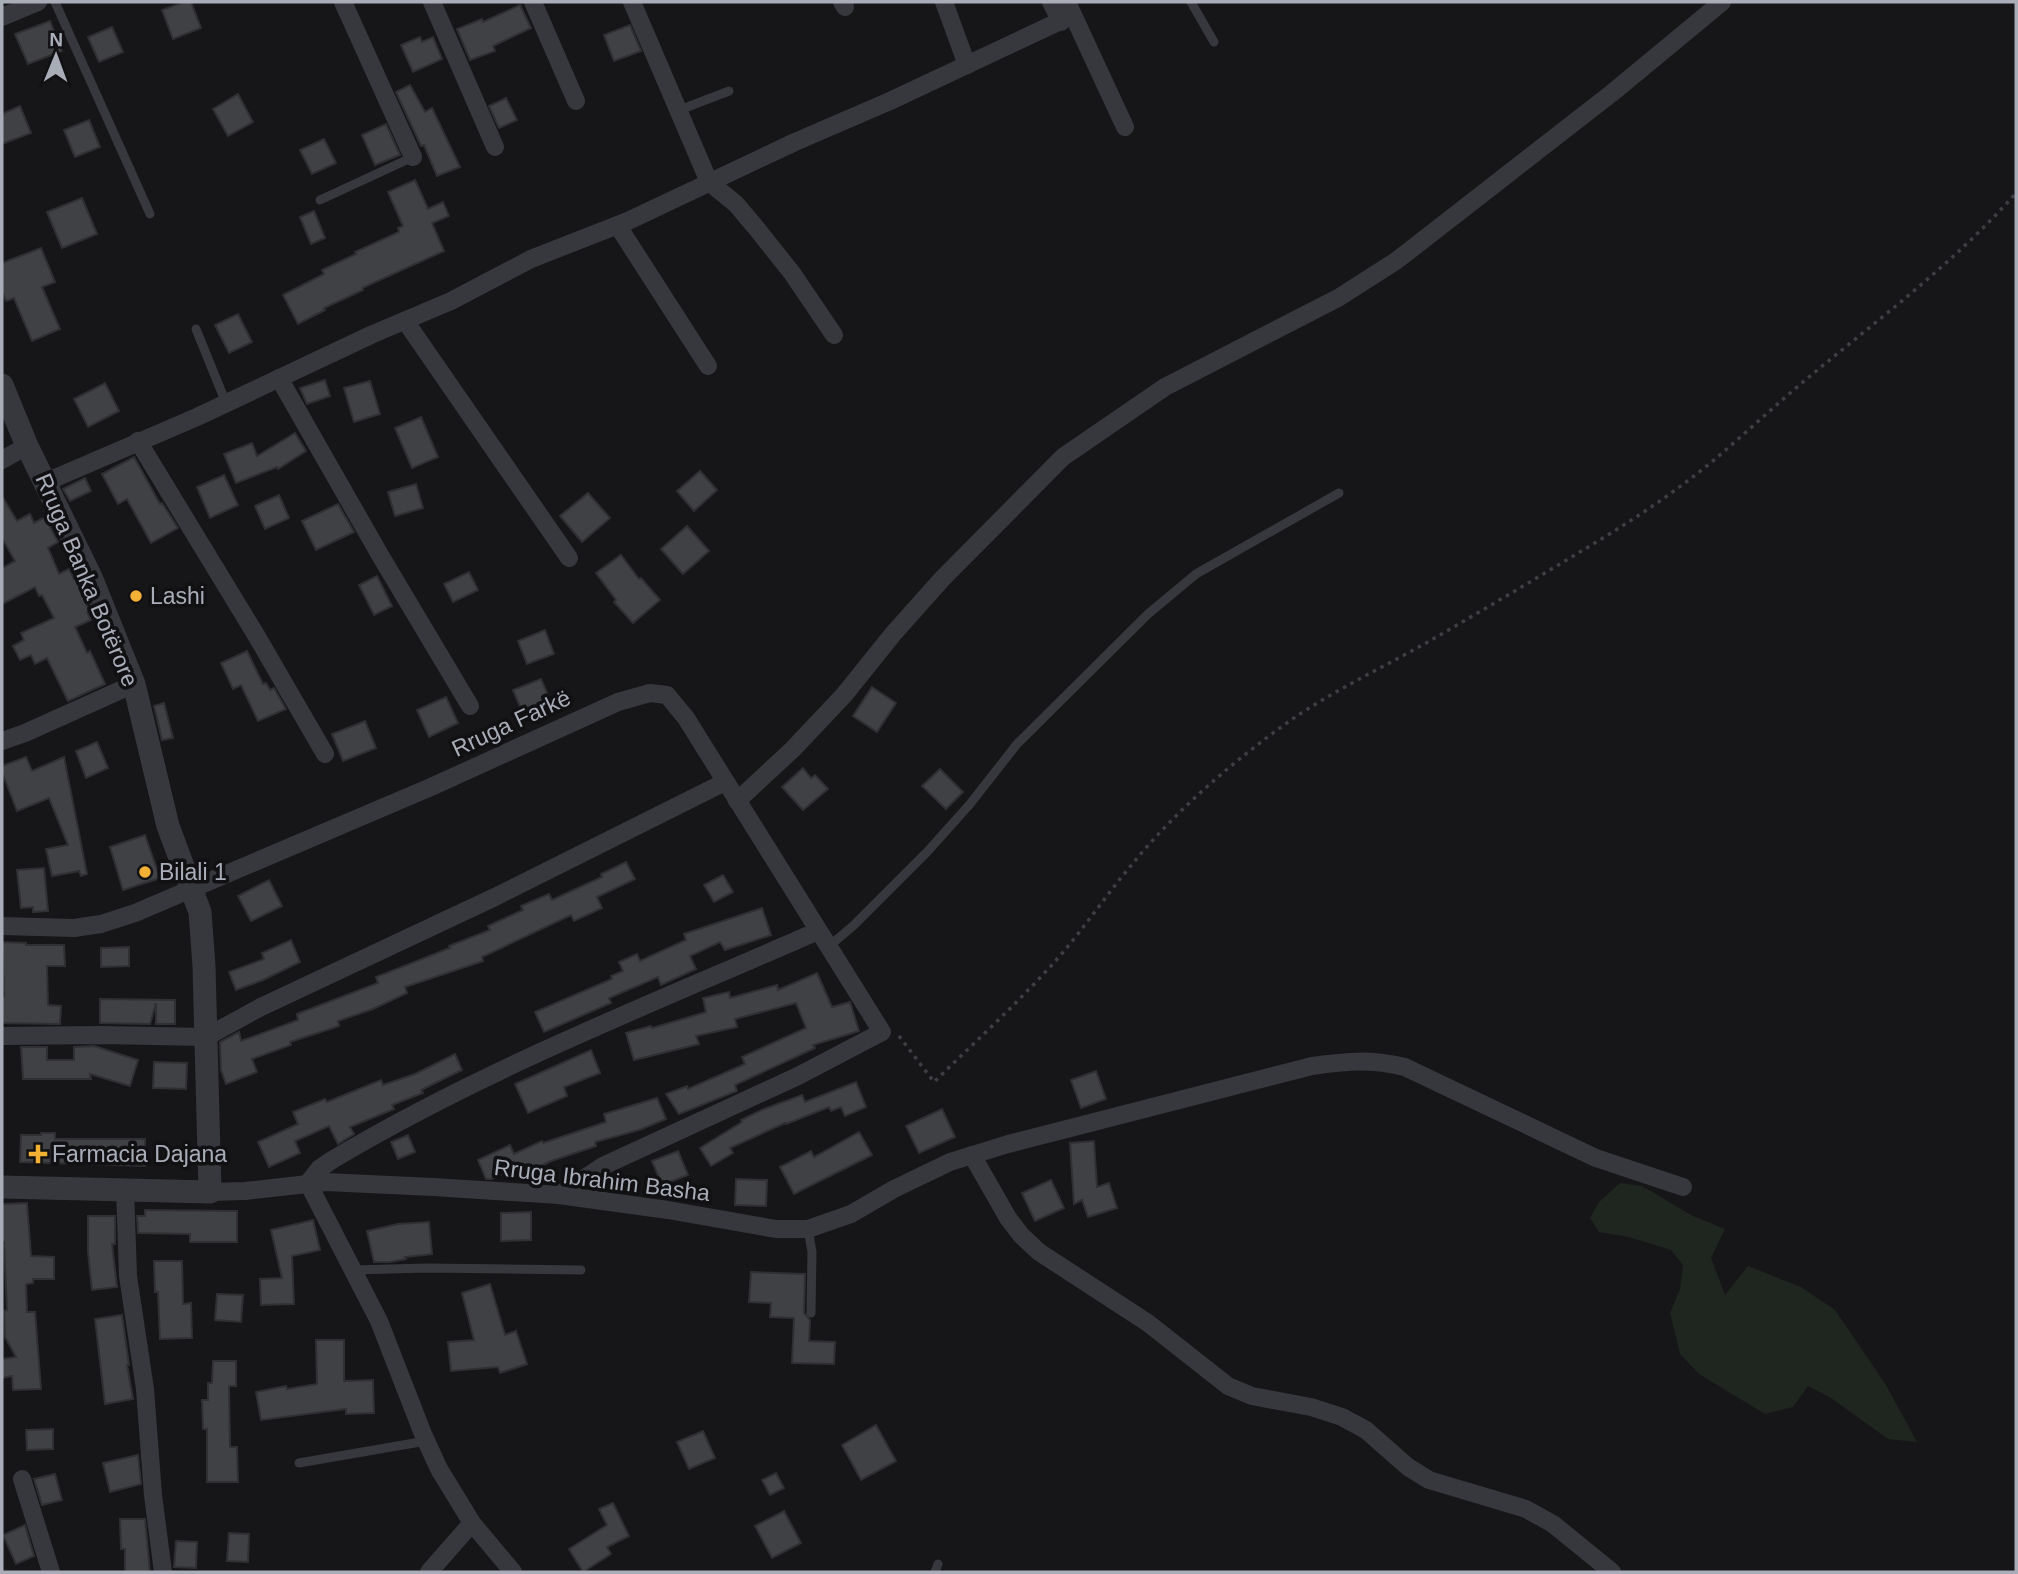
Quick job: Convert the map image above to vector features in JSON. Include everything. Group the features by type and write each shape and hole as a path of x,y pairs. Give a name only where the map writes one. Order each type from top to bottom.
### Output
{"street":[{"path":"2,17 38,2"},
{"path":"343,2 412,157"},
{"path":"432,2 495,148"},
{"path":"533,2 576,101"},
{"path":"632,2 709,182 736,204 757,229 792,273 834,335"},
{"path":"944,2 967,65"},
{"path":"737,801 793,749 844,695 942,579 1063,457 1165,387 1338,298 1396,261 1612,93 1722,2"},
{"path":"46,482 405,322 531,260 618,226 967,65 1062,8 1125,127"},
{"path":"618,226 708,366"},
{"path":"405,322 569,558"},
{"path":"279,378 373,544 470,706"},
{"name":"Rruga Banka Botërore","path":"2,385 27,446 91,577 134,684 168,826 200,912 210,1192"},
{"path":"138,441 257,635 326,754"},
{"path":"2,460 27,446"},
{"path":"2,741 134,684"},
{"name":"Rruga Farkë","path":"2,926 74,928 101,924 135,913 431,787 618,702 650,693 667,695 676,703 882,1032"},
{"path":"2,1036 206,1037 261,1007 483,903 726,782"},
{"path":"513,1572 472,1523 439,1469 379,1321 308,1183 319,1169 332,1160 429,1106 556,1045 818,931"},
{"path":"559,1195 603,1166 798,1076 882,1032"},
{"name":"Rruga Ibrahim Basha","path":"210,1192 245,1191 308,1183 433,1187 559,1195 776,1229 808,1229 851,1214 928,1172 972,1155 1312,1066 1350,1060 1377,1061 1405,1067 1596,1158 1683,1187"},
{"path":"972,1155 1014,1226 1039,1252 1148,1323 1228,1386 1252,1396 1342,1416 1366,1430 1408,1467 1429,1480 1526,1509 1553,1524 1612,1572"},
{"path":"2,1187 210,1192"},
{"path":"125,1189 128,1276 145,1389 153,1495 163,1572"},
{"path":"22,1479 51,1572"},
{"path":"429,1572 472,1523"}],"lane":[{"path":"55,2 150,214"},
{"path":"1191,2 1214,42"},
{"path":"677,111 729,91"},
{"path":"320,200 412,157"},
{"path":"196,329 226,403"},
{"path":"828,947 928,852 1017,744 1148,614 1196,574 1339,493"},
{"path":"808,1229 812,1251 811,1313"},
{"path":"353,1270 582,1270"},
{"path":"299,1463 426,1441"}],"path":[{"path":"882,1032 896,1033 933,1082 1001,1018 1058,958 1096,914 1129,868 1167,826 1249,752 1314,706 1433,640 1667,496 1713,461 1906,296 1988,224 2016,193"}],"shaded area":[{"path":"1620,1183 1642,1186 1691,1215 1725,1229 1711,1258 1725,1295 1748,1266 1801,1287 1835,1310 1886,1385 1917,1442 1888,1439 1831,1398 1808,1386 1793,1407 1765,1414 1699,1374 1680,1354 1670,1313 1680,1289 1683,1265 1671,1250 1629,1237 1599,1232 1590,1218 1599,1202"}],"building":[{"path":"191,2 201,28 173,39 162,10"},
{"path":"520,5 531,28 493,46 495,51 470,60 457,29 482,19 483,22"},
{"path":"50,21 62,51 28,64 15,34"},
{"path":"630,25 641,51 614,61 604,35"},
{"path":"112,27 123,52 99,62 88,37"},
{"path":"420,37 422,42 433,37 442,59 413,72 401,45"},
{"path":"410,85 425,112 432,108 460,167 437,176 396,92"},
{"path":"238,94 253,122 228,136 213,109"},
{"path":"506,98 517,120 499,128 489,106"},
{"path":"20,106 31,133 2,144 2,114"},
{"path":"89,120 100,147 75,157 64,130"},
{"path":"386,124 400,155 375,165 362,135"},
{"path":"324,139 336,163 312,174 300,150"},
{"path":"415,180 428,209 443,202 449,216 432,223 444,251 362,288 363,290 324,308 325,310 298,324 283,295 324,274 322,270 356,254 355,252 399,232 398,228 403,226 388,192"},
{"path":"82,198 97,234 62,248 47,212"},
{"path":"314,211 325,238 311,244 300,217"},
{"path":"41,248 55,282 42,287 60,329 32,341 14,298 6,301 2,291 2,263"},
{"path":"238,314 252,342 229,353 215,325"},
{"path":"325,380 330,396 307,404 300,388"},
{"path":"370,381 380,414 354,422 344,388"},
{"path":"105,383 119,411 88,427 74,399"},
{"path":"421,417 438,457 412,468 395,428"},
{"path":"295,433 306,451 278,469 277,467 236,483 224,454 252,443 257,456"},
{"path":"134,457 160,504 162,503 178,528 151,543 127,499 118,504 102,474"},
{"path":"700,471 717,490 694,511 677,491"},
{"path":"224,475 238,505 210,518 197,487"},
{"path":"85,478 91,491 70,501 63,489"},
{"path":"416,484 423,508 395,516 388,492"},
{"path":"588,493 610,518 582,542 560,516"},
{"path":"279,495 289,518 265,529 255,506"},
{"path":"2,496 17,521 30,514 34,523 45,517 58,542 48,548 59,574 69,569 74,579 76,578 89,610 87,612 91,620 75,627 105,684 68,701 47,658 35,664 31,655 20,660 13,646 24,640 21,633 54,618 35,587 2,604 2,568 15,561 2,538"},
{"path":"338,504 354,532 316,550 302,521"},
{"path":"687,526 709,551 683,574 661,549"},
{"path":"621,555 639,579 641,578 660,600 633,623 614,602 616,600 596,573"},
{"path":"469,572 478,590 453,602 444,584"},
{"path":"377,576 392,606 374,615 359,585"},
{"path":"545,630 554,654 527,664 518,641"},
{"path":"247,651 263,684 266,683 270,690 274,688 286,709 258,721 241,685 233,689 221,663"},
{"path":"541,679 552,704 524,716 513,690"},
{"path":"872,687 896,703 877,732 853,716"},
{"path":"446,697 458,723 429,737 417,710"},
{"path":"164,703 173,738 162,740 154,706"},
{"path":"365,721 376,748 343,761 332,734"},
{"path":"97,742 108,768 86,778 76,751"},
{"path":"26,757 32,771 64,757 87,874 81,876 79,871 52,876 46,849 68,845 49,798 17,811 2,766"},
{"path":"803,768 811,778 815,775 828,789 803,810 782,787"},
{"path":"940,769 963,792 946,809 922,786"},
{"path":"145,835 160,878 123,890 110,847"},
{"path":"626,862 635,879 597,897 602,908 574,921 571,915 482,957 483,961 405,987 407,993 338,1021 339,1026 290,1042 291,1045 252,1059 257,1072 226,1084 221,1070 220,1042 239,1032 241,1041 298,1020 297,1014 378,983 376,977 490,930 488,926 523,910 521,906 549,894 552,900 602,877 601,874"},
{"path":"44,868 48,911 33,912 33,907 21,908 17,870"},
{"path":"723,875 733,892 714,902 704,885"},
{"path":"269,880 282,906 251,921 238,896"},
{"path":"762,908 771,935 725,950 720,942 690,956 696,969 661,985 658,977 609,998 611,1003 544,1032 535,1012 612,979 611,976 623,971 619,962 637,954 640,961 686,940 684,934"},
{"path":"291,940 300,962 236,990 229,972 264,959 262,953"},
{"path":"2,942 64,945 65,966 47,966 48,1005 61,1006 60,1024 2,1023"},
{"path":"129,947 129,966 101,967 101,948"},
{"path":"817,973 832,1007 850,1002 859,1031 813,1045 815,1048 735,1085 737,1091 679,1114 666,1094 687,1086 688,1089 745,1064 742,1057 806,1028 796,1003 735,1019 737,1027 696,1036 699,1044 634,1060 626,1033 706,1012 703,998 729,992 730,998 777,985 778,990"},
{"path":"100,999 175,1000 175,1024 156,1024 156,1003 150,1024 100,1023"},
{"path":"94,1046 138,1060 130,1086 90,1074 91,1079 23,1079 21,1047 47,1047 47,1060 74,1060 74,1047"},
{"path":"591,1050 600,1073 564,1087 567,1096 528,1113 515,1084"},
{"path":"455,1054 462,1070 421,1090 423,1093 392,1105 394,1109 350,1127 354,1134 338,1144 329,1126 295,1141 300,1153 269,1167 258,1142 298,1124 293,1112 325,1099 327,1102 381,1080 383,1085 415,1074"},
{"path":"154,1062 187,1063 186,1089 153,1088"},
{"path":"1096,1071 1106,1099 1081,1108 1071,1080"},
{"path":"856,1082 866,1107 845,1116 841,1107 831,1111 829,1107 785,1123 730,1148 733,1153 711,1166 700,1148 742,1122 741,1120 764,1109 802,1095 805,1102"},
{"path":"657,1098 666,1119 639,1130 595,1142 596,1146 551,1161 528,1173 524,1165 486,1179 478,1160 510,1145 514,1154 542,1141 543,1143 606,1122 604,1114"},
{"path":"942,1109 955,1137 919,1153 906,1126"},
{"path":"859,1132 872,1155 794,1194 780,1167 811,1151 814,1157"},
{"path":"55,1133 55,1139 145,1139 145,1166 20,1162 21,1135"},
{"path":"408,1135 415,1152 398,1159 391,1142"},
{"path":"1094,1141 1097,1187 1109,1183 1117,1208 1088,1217 1082,1200 1074,1204 1070,1143"},
{"path":"678,1151 688,1175 662,1185 652,1161"},
{"path":"736,1179 767,1180 766,1206 735,1205"},
{"path":"1051,1180 1064,1208 1035,1221 1022,1193"},
{"path":"27,1203 31,1256 54,1257 54,1279 33,1279 33,1283 26,1284 27,1312 35,1312 41,1389 13,1390 12,1376 2,1378 2,1359 16,1357 5,1337 4,1311 7,1310 2,1204"},
{"path":"145,1210 237,1211 237,1242 190,1242 190,1234 138,1233 137,1216 145,1216"},
{"path":"531,1212 531,1240 501,1241 501,1213"},
{"path":"88,1216 115,1216 115,1244 112,1244 117,1287 92,1290"},
{"path":"313,1220 320,1250 292,1256 294,1304 261,1305 260,1279 282,1278 271,1230"},
{"path":"429,1222 432,1254 405,1257 406,1259 390,1262 374,1262 367,1231 398,1224"},
{"path":"154,1261 182,1261 183,1304 191,1303 192,1338 160,1339"},
{"path":"751,1272 805,1274 804,1313 810,1320 809,1341 835,1342 834,1364 792,1363 794,1318 770,1317 771,1303 749,1302"},
{"path":"490,1284 505,1335 516,1331 527,1364 500,1373 498,1367 451,1371 448,1342 474,1340 462,1293"},
{"path":"217,1294 243,1295 241,1322 215,1320"},
{"path":"122,1315 133,1399 105,1404 95,1319"},
{"path":"316,1340 344,1340 344,1381 373,1380 374,1413 346,1414 346,1409 261,1420 256,1392 317,1384"},
{"path":"213,1361 236,1361 236,1386 229,1386 230,1447 237,1447 238,1482 207,1482 207,1429 203,1429 202,1400 208,1400 208,1383 212,1383"},
{"path":"876,1425 896,1461 861,1480 842,1445"},
{"path":"53,1429 53,1449 27,1450 26,1430"},
{"path":"703,1431 715,1458 689,1469 677,1442"},
{"path":"138,1455 141,1484 110,1492 103,1463"},
{"path":"776,1473 784,1488 770,1495 762,1480"},
{"path":"55,1474 62,1500 42,1505 34,1479"},
{"path":"613,1503 629,1536 607,1547 611,1554 583,1572 569,1549 607,1525 599,1509"},
{"path":"784,1511 801,1543 772,1558 755,1526"},
{"path":"120,1519 145,1519 150,1572 125,1572 125,1549 121,1549"},
{"path":"25,1525 34,1556 16,1564 3,1535"},
{"path":"229,1533 249,1534 248,1562 227,1561"},
{"path":"176,1541 197,1542 196,1568 174,1567"}],"place":[{"name":"Lashi","path":"136,596"},
{"name":"Bilali 1","path":"145,872"},
{"name":"Farmacia Dajana","path":"38,1154"}]}
